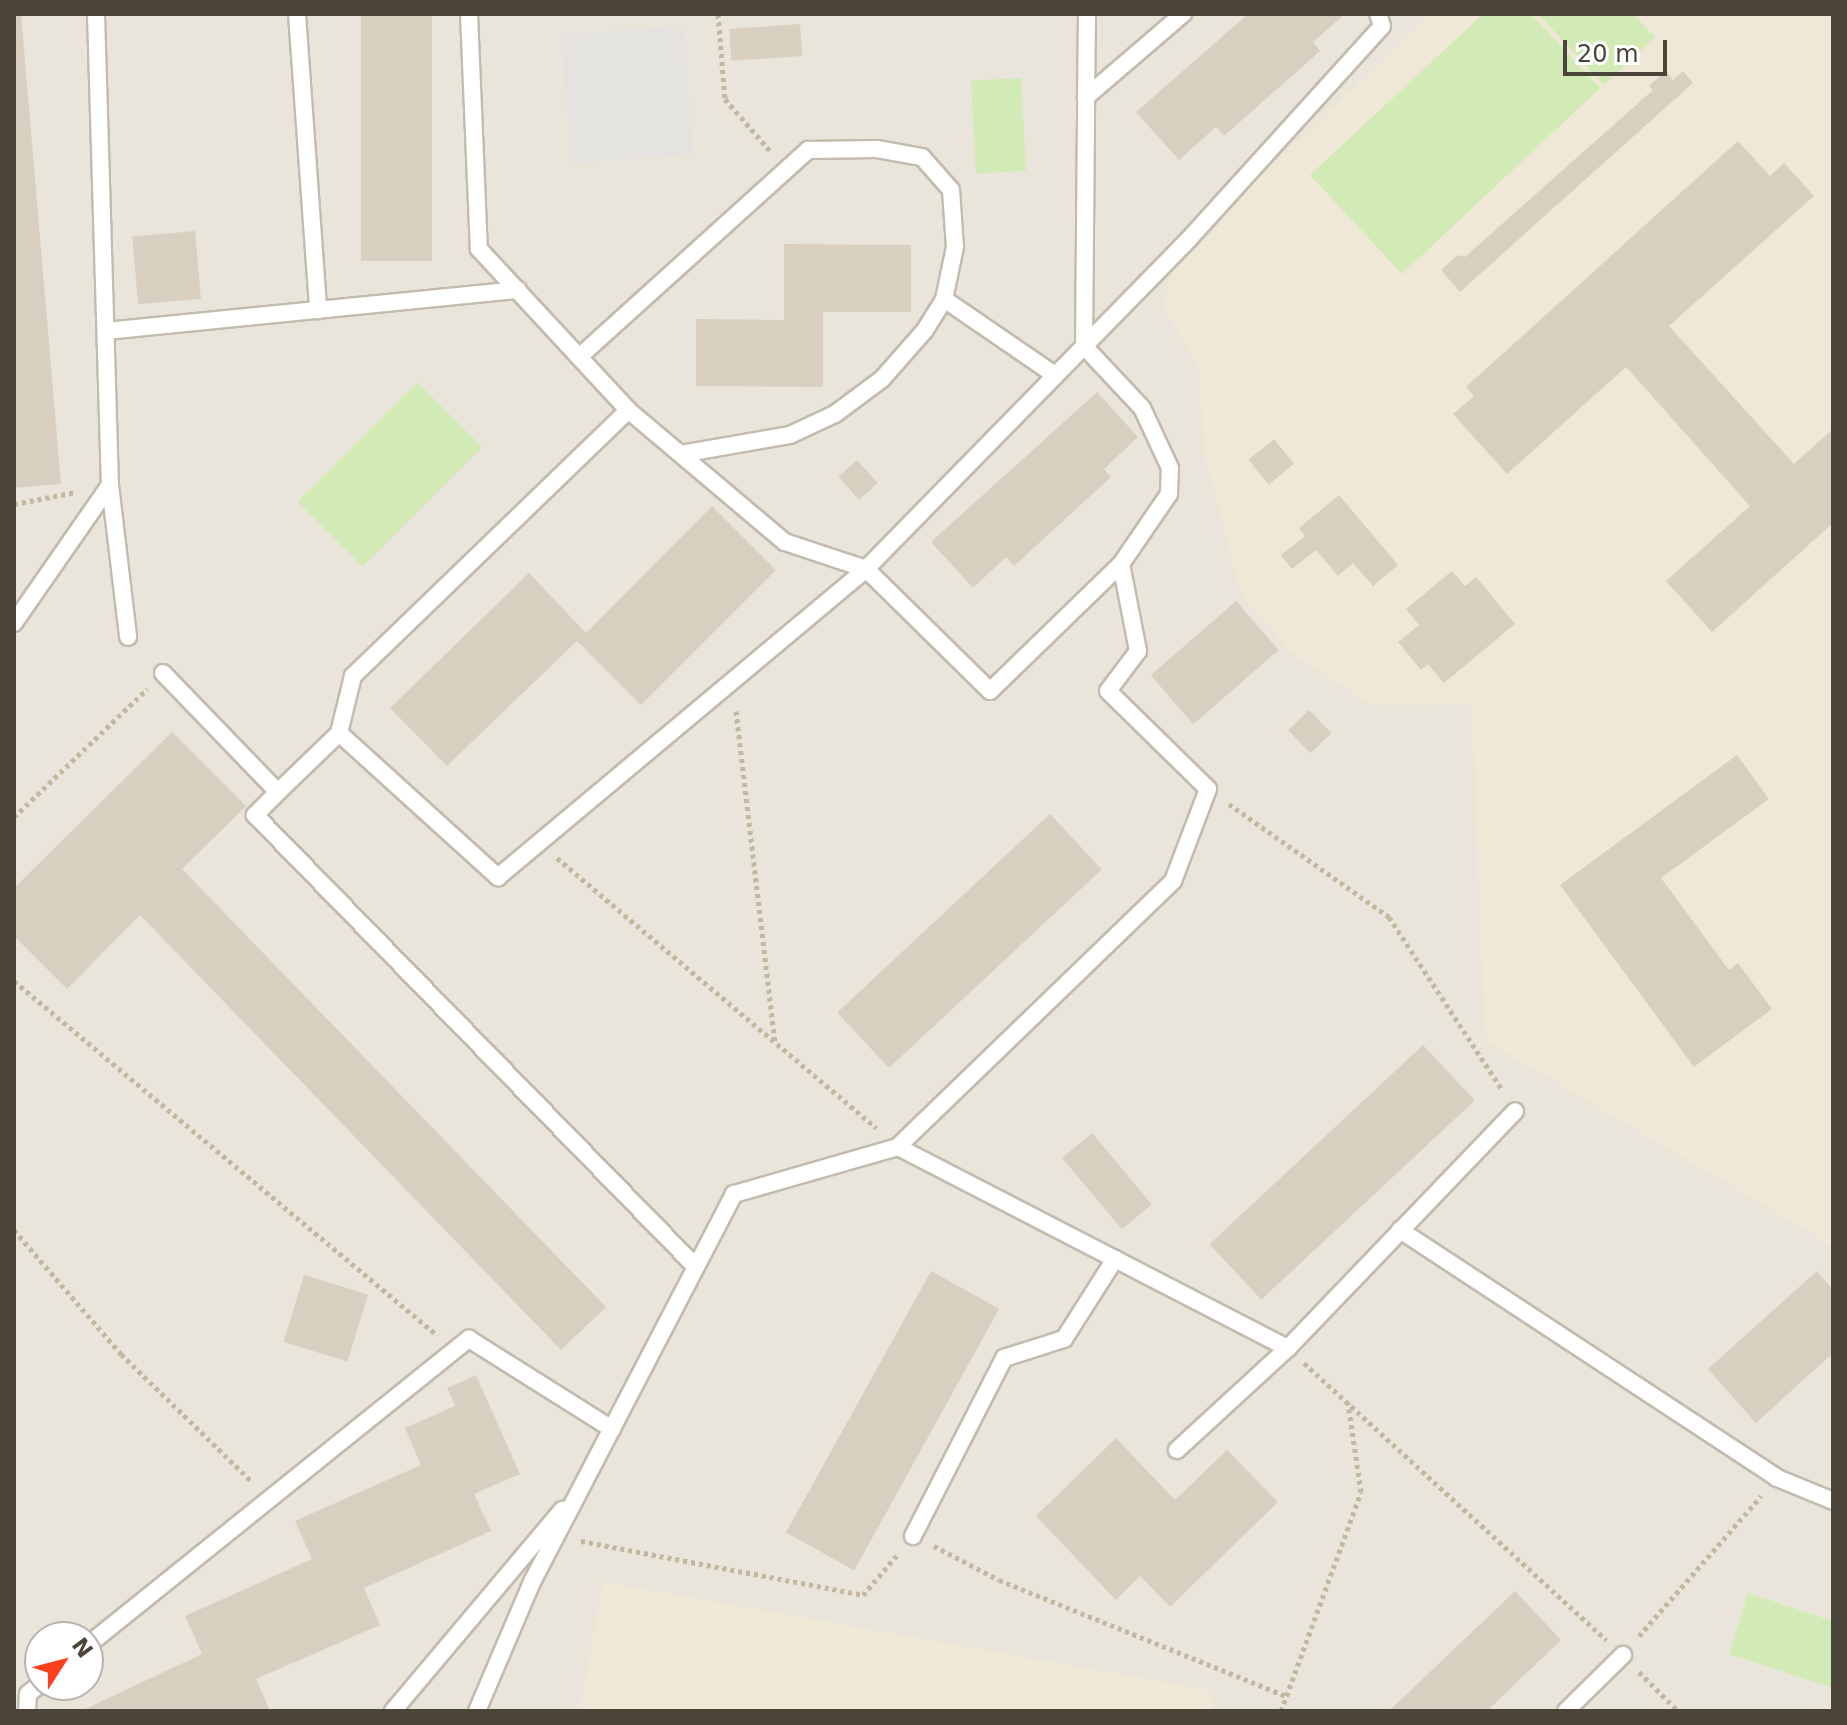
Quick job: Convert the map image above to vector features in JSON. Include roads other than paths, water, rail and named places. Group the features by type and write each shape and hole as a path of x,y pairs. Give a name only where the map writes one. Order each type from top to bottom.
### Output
{"lane":[{"path":"96,14 110,485 128,637"},
{"path":"297,14 318,310"},
{"path":"469,14 479,249 628,410 785,542 866,569 990,691 1121,564 1169,494 1170,468 1142,408 1084,346 1087,14"},
{"path":"1086,97 1183,14"},
{"path":"339,733 498,877 541,845 866,569 1084,346 1382,26 1378,14"},
{"path":"579,357 785,167 808,150 877,149 922,157 951,190 955,247 944,299 925,330 882,379 835,414 790,435 681,454"},
{"path":"106,331 518,290"},
{"path":"944,299 1055,375"},
{"path":"628,410 353,676 339,733 255,815 696,1267"},
{"path":"14,623 110,485"},
{"path":"477,1711 556,1536 734,1194 898,1147 1173,881 1208,789 1108,691 1138,651 1121,564"},
{"path":"163,673 278,792"},
{"path":"1177,1450 1288,1348 1515,1111"},
{"path":"898,1147 1288,1348"},
{"path":"1400,1230 1777,1478 1833,1501"},
{"path":"913,1536 1004,1358 1064,1339 1115,1259"},
{"path":"104,1632 469,1339 612,1429"},
{"path":"393,1711 584,1484"},
{"path":"1566,1711 1623,1655"}]}
